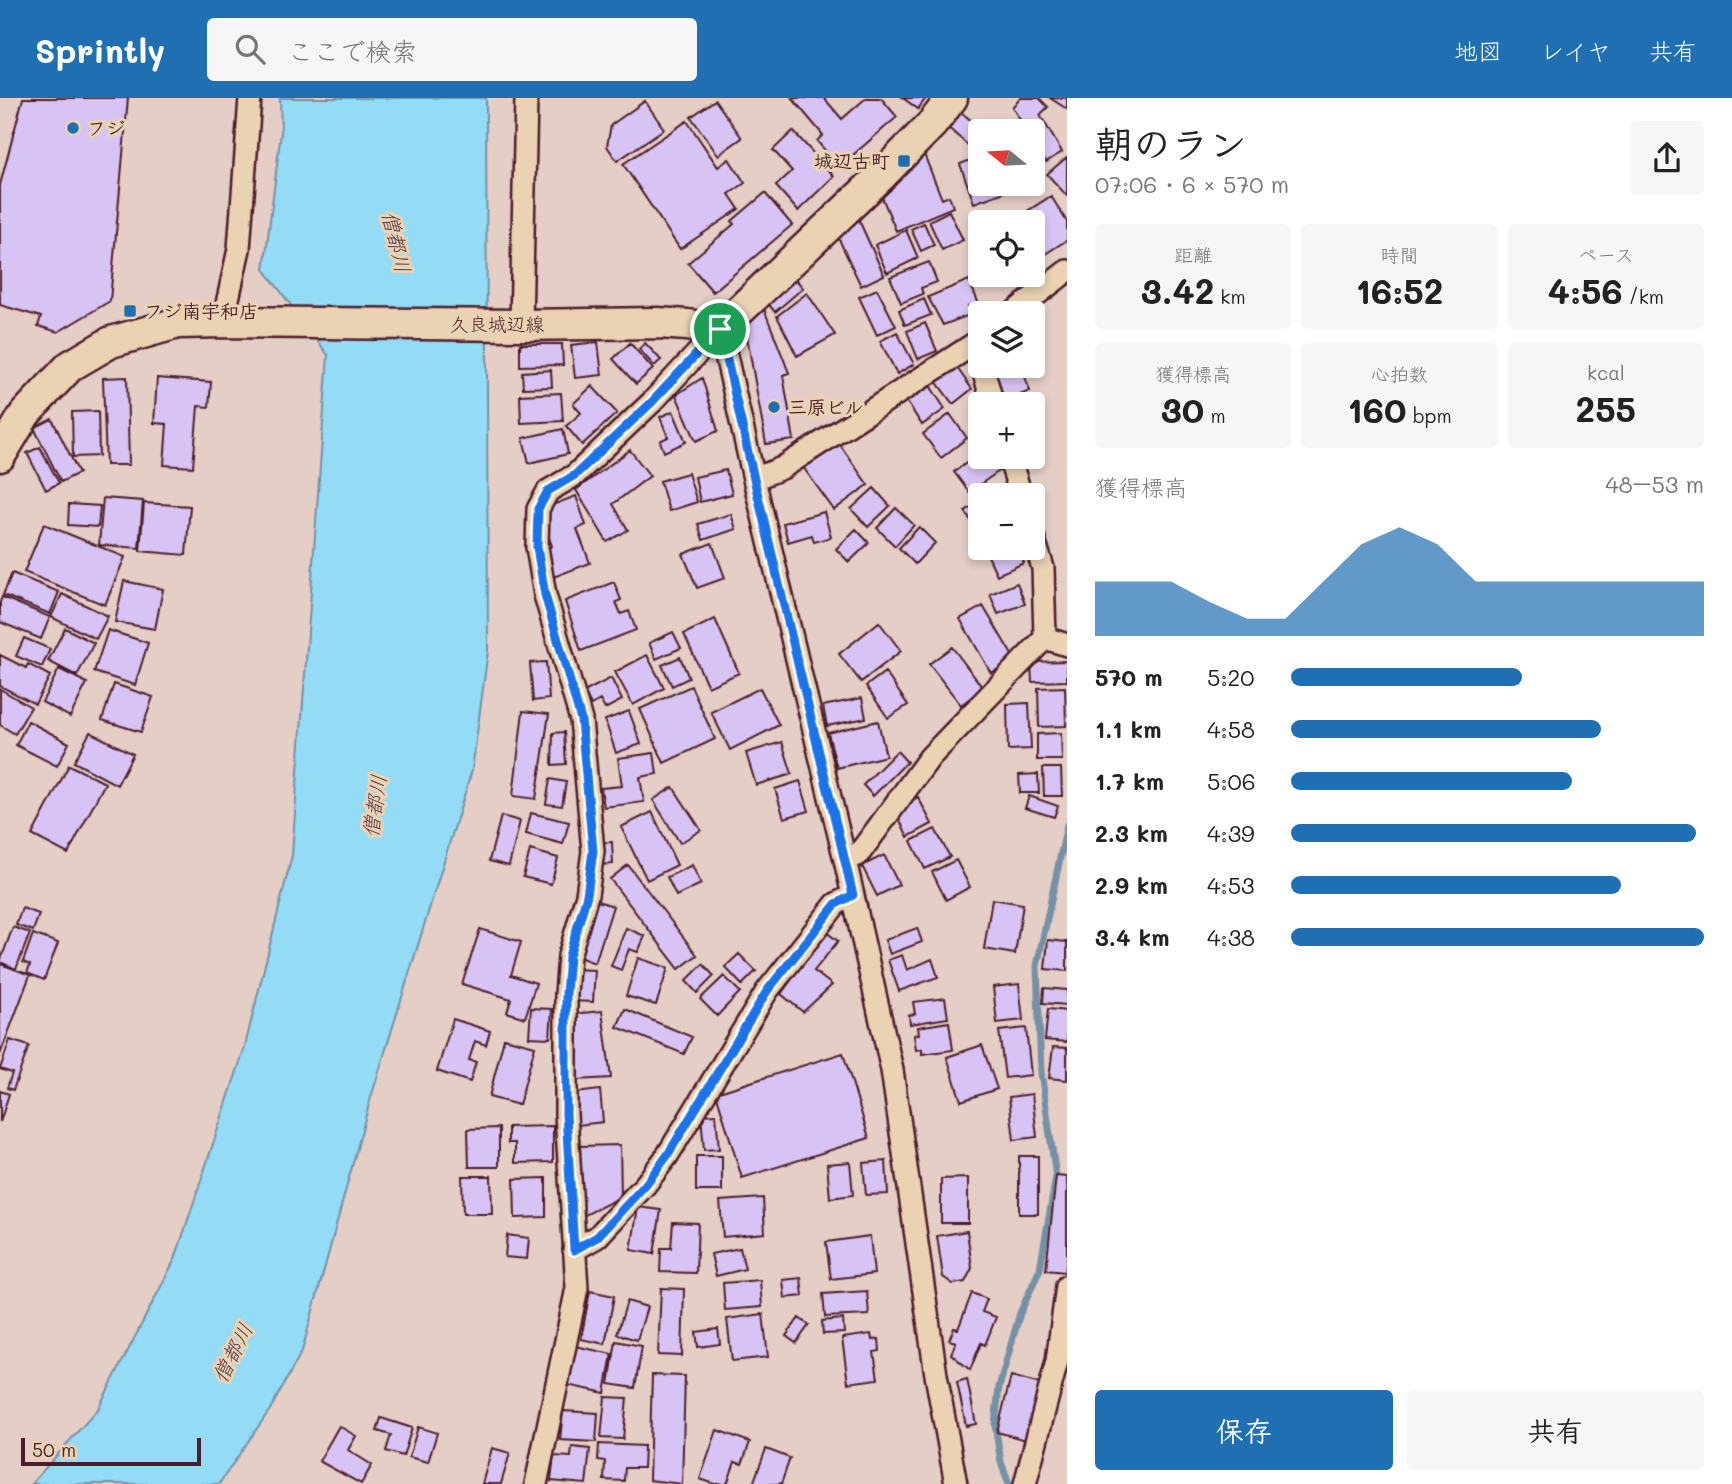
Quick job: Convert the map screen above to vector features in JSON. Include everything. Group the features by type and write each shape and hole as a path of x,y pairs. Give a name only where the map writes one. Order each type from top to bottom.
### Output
{"main road":[{"path":"720,329 880,177 932,124 952,98"},
{"name":"久良城辺線","path":"0,456 25,414 70,366 111,342 178,323 658,323 720,329"}],"street":[{"path":"233,322 250,98"},
{"path":"513,324 526,98"},
{"path":"1028,301 1067,271"},
{"path":"720,329 892,1070 936,1375 956,1484"},
{"path":"536,1484 577,1288 566,1114 566,994 569,956 587,895 593,851 581,720 545,595 537,547 538,509 548,491 575,475 652,402 720,329"},
{"path":"754,479 782,468 968,354"},
{"path":"845,860 858,855 930,757 1045,638 1040,560"},
{"path":"1045,638 1067,645"},
{"path":"574,1250 597,1237 645,1185 667,1156 767,991 836,904 853,895"},
{"path":"1025,1484 1057,1361 1067,1286"}],"water":[{"name":"僧都川","path":"280,98 486,98 488,651 472,770 369,1104 302,1351 271,1408 219,1484 31,1484 98,1409 175,1259 244,1050 292,855 328,355 264,269 281,132"}],"building":[{"path":"23,98 128,98 110,301 58,332 38,326 41,317 0,305 0,185"},
{"path":"792,98 824,98 842,119 866,98 881,98 897,117 839,167 817,141 823,135"},
{"path":"903,98 926,98 918,109"},
{"path":"1021,98 1039,98 1048,107 1040,115 1042,119 1020,119 1012,107"},
{"path":"1050,98 1067,98 1067,109"},
{"path":"715,100 742,138 718,155 691,117"},
{"path":"645,101 664,129 617,161 607,146 611,125"},
{"path":"957,109 969,119 968,145 944,124"},
{"path":"687,121 718,167 729,159 745,183 729,194 739,209 680,249 623,164"},
{"path":"1045,123 1062,152 1045,160"},
{"path":"793,131 834,176 798,211 776,186 792,171 773,150"},
{"path":"921,147 942,199 949,196 953,207 896,231 879,190"},
{"path":"1067,157 1067,196 1047,174"},
{"path":"968,161 968,186 960,164"},
{"path":"765,193 792,225 713,292 688,263"},
{"path":"971,196 994,196 974,203"},
{"path":"1051,196 1067,222 1067,240 1045,254 1045,210 1029,210"},
{"path":"949,211 963,240 942,250 929,221"},
{"path":"857,216 884,275 861,286 837,235"},
{"path":"924,223 934,245 921,251 911,229"},
{"path":"906,230 918,258 887,273 875,245"},
{"path":"929,262 937,282 921,288 923,294 901,303 890,277"},
{"path":"794,277 803,288 775,312 765,300"},
{"path":"968,280 968,287 972,287 978,301 968,301 968,316 943,325 928,297"},
{"path":"877,289 896,326 877,335 859,297"},
{"path":"807,293 835,335 797,356 777,316"},
{"path":"924,299 931,315 905,325 899,310"},
{"name":"三原ビル","path":"764,309 789,373 783,375 794,440 766,444 746,331 750,320"},
{"path":"925,323 937,351 918,359 907,331"},
{"path":"897,332 914,364 897,374 880,341"},
{"path":"598,342 602,375 575,378 571,345"},
{"path":"630,343 653,369 636,384 613,359"},
{"path":"645,343 661,360 654,366 639,349"},
{"path":"520,344 562,344 563,365 520,366"},
{"path":"955,365 972,389 953,404 935,380"},
{"path":"551,370 552,387 523,388 522,372"},
{"path":"127,377 129,465 106,465 103,378"},
{"path":"157,378 211,382 209,407 198,406 193,467 164,465 167,424 154,423"},
{"path":"702,378 718,431 696,441 676,395"},
{"path":"993,378 1025,378 1030,391 1027,392 998,392"},
{"path":"929,384 945,409 922,425 905,399"},
{"path":"592,386 617,413 582,445 566,426 581,413 573,404"},
{"path":"561,393 563,421 521,423 520,395"},
{"path":"98,411 99,456 73,457 72,412"},
{"path":"673,411 686,442 664,452 660,441 668,437 660,417"},
{"path":"950,414 967,438 941,458 923,434"},
{"path":"52,419 79,473 61,482 34,428"},
{"path":"563,429 568,454 529,463 523,438"},
{"path":"838,442 868,485 834,510 803,467"},
{"path":"40,447 59,483 46,490 27,453"},
{"path":"630,450 650,476 613,504 628,530 607,542 576,490"},
{"path":"968,462 968,469 1002,469 982,483 968,483 968,491 954,472"},
{"path":"726,470 732,494 700,502 695,477"},
{"path":"688,473 697,502 669,511 660,481"},
{"path":"874,488 890,506 868,527 851,509"},
{"path":"576,496 586,525 577,529 590,563 551,578 541,551 552,546 539,510"},
{"path":"103,498 143,501 139,548 99,545"},
{"path":"144,503 190,506 186,555 140,551"},
{"path":"69,504 100,506 98,527 68,525"},
{"path":"896,508 914,525 895,546 877,528"},
{"path":"824,512 831,537 814,542 812,535 788,542 783,523"},
{"path":"731,514 736,529 703,540 698,524"},
{"path":"44,524 125,557 105,605 24,572"},
{"path":"919,527 935,543 915,564 899,548"},
{"path":"856,529 869,543 849,562 836,549"},
{"path":"712,543 725,578 697,588 683,554"},
{"path":"990,560 1023,560 1024,563 997,575"},
{"path":"12,573 59,592 50,614 3,595"},
{"path":"124,581 163,589 155,629 115,622"},
{"path":"614,582 621,600 616,602 621,614 629,611 636,630 581,651 565,601"},
{"path":"1017,583 1025,604 998,614 990,594"},
{"path":"62,594 108,616 96,639 51,617"},
{"path":"2,597 50,617 41,639 0,622"},
{"path":"983,606 1015,660 991,673 960,619"},
{"path":"715,619 739,673 708,687 684,634"},
{"path":"879,622 901,651 861,682 839,654"},
{"path":"65,628 94,643 77,676 48,661"},
{"path":"108,630 148,643 135,685 94,672"},
{"path":"673,632 681,648 656,659 649,643"},
{"path":"24,638 50,649 42,667 16,656"},
{"path":"952,647 983,688 961,705 929,664"},
{"path":"0,655 26,668 28,664 50,676 35,704 0,686"},
{"path":"647,655 664,688 633,705 615,672"},
{"path":"680,657 689,678 672,686 662,665"},
{"path":"1067,661 1067,681 1032,682 1031,662"},
{"path":"546,662 549,699 533,701 530,663"},
{"path":"59,669 87,683 70,717 42,702"},
{"path":"885,672 908,705 888,718 866,686"},
{"path":"611,678 622,700 605,709 600,700 591,705 584,692"},
{"path":"114,684 153,697 141,732 102,720"},
{"path":"691,686 715,739 664,763 640,709"},
{"path":"1065,687 1066,726 1039,727 1038,688"},
{"path":"760,688 779,725 730,750 711,712"},
{"path":"0,689 31,707 15,734 0,725"},
{"path":"862,698 866,718 827,726 823,706"},
{"path":"1029,703 1031,749 1008,750 1007,704"},
{"path":"523,711 549,714 536,799 513,796"},
{"path":"629,711 641,744 616,753 605,720"},
{"path":"28,721 69,743 57,766 16,745"},
{"path":"878,721 886,756 837,768 828,733"},
{"path":"90,732 133,754 117,785 74,762"},
{"path":"564,732 566,764 552,765 553,733"},
{"path":"1061,733 1062,760 1037,760 1037,734"},
{"path":"782,742 792,774 756,785 746,753"},
{"path":"897,751 907,762 873,796 863,785"},
{"path":"654,753 657,774 640,777 644,802 604,807 601,788 622,786 618,758"},
{"path":"69,765 105,783 68,854 32,835"},
{"path":"1043,768 1061,768 1062,796 1044,796"},
{"path":"1038,774 1039,793 1020,793 1019,775"},
{"path":"550,779 566,782 562,806 546,804"},
{"path":"800,781 809,811 784,818 775,789"},
{"path":"673,787 701,830 680,843 653,800"},
{"path":"1029,796 1058,806 1054,817 1025,808"},
{"path":"918,797 932,824 908,837 894,809"},
{"path":"652,812 677,865 647,880 621,827"},
{"path":"531,813 569,822 563,844 526,834"},
{"path":"501,816 520,821 509,866 489,861"},
{"path":"935,829 950,857 925,869 911,841"},
{"path":"612,842 613,864 597,865 596,843"},
{"path":"530,850 558,858 551,884 523,877"},
{"path":"884,855 899,885 877,896 862,866"},
{"path":"956,860 970,887 946,900 932,872"},
{"path":"628,865 697,955 679,969 610,879"},
{"path":"692,865 701,884 676,896 667,877"},
{"path":"591,899 613,906 595,963 573,955"},
{"path":"992,899 1023,904 1015,954 984,949"},
{"path":"22,908 39,914 33,931 16,925"},
{"path":"13,927 30,933 16,969 0,962"},
{"path":"626,928 645,936 638,952 629,949 621,970 611,966"},
{"path":"821,928 838,941 814,971 832,985 803,1012 781,994 795,975 788,969"},
{"path":"917,928 922,942 890,954 885,940"},
{"path":"480,929 521,942 511,975 536,983 525,1018 507,1012 511,999 462,984"},
{"path":"33,934 58,943 44,980 27,973 30,965 23,962"},
{"path":"1048,940 1067,942 1067,971 1045,969"},
{"path":"739,954 756,971 742,985 725,967"},
{"path":"902,955 907,970 932,959 938,977 899,991 888,960"},
{"path":"638,958 668,968 656,1005 626,996"},
{"path":"1,964 30,975 0,1055 0,966"},
{"path":"703,964 714,976 697,993 686,981"},
{"path":"573,969 595,970 593,1002 571,1001"},
{"path":"724,976 740,992 717,1016 700,999"},
{"path":"1019,984 1023,1020 997,1023 993,987"},
{"path":"1044,988 1067,990 1067,1005 1043,1003"},
{"path":"945,998 948,1018 910,1024 909,1015 915,1014 913,1002"},
{"path":"531,1008 552,1009 550,1038 529,1037"},
{"path":"625,1009 692,1037 684,1054 617,1027"},
{"path":"1048,1009 1067,1011 1067,1042 1045,1040"},
{"path":"602,1011 611,1078 576,1080 571,1014"},
{"path":"453,1019 490,1031 486,1045 475,1041 469,1060 476,1062 470,1082 437,1071"},
{"path":"949,1022 953,1050 922,1054 922,1049 916,1050 914,1035 919,1034 918,1027"},
{"path":"1026,1028 1031,1075 1005,1078 999,1031"},
{"path":"504,1038 535,1046 519,1105 489,1097"},
{"path":"10,1040 29,1046 13,1090 7,1088 12,1073 0,1069"},
{"path":"982,1045 997,1089 961,1101 947,1057"},
{"path":"1053,1047 1067,1048 1067,1080 1049,1078"},
{"path":"843,1053 869,1138 742,1178 716,1093"},
{"path":"600,1090 603,1122 578,1125 575,1093"},
{"path":"0,1091 9,1094 0,1122"},
{"path":"1032,1094 1037,1137 1014,1140 1009,1097"},
{"path":"716,1114 719,1149 704,1150 701,1115"},
{"path":"553,1126 553,1162 515,1163 515,1143 508,1143 508,1127"},
{"path":"499,1128 499,1167 469,1167 468,1129"},
{"path":"620,1145 621,1197 581,1217 580,1146"},
{"path":"696,1156 722,1156 722,1191 696,1191"},
{"path":"1019,1156 1038,1156 1038,1214 1019,1214"},
{"path":"886,1161 888,1194 866,1195 863,1163"},
{"path":"850,1162 853,1195 830,1198 827,1164"},
{"path":"462,1176 491,1176 492,1214 463,1214"},
{"path":"1056,1176 1067,1177 1065,1272 1046,1270"},
{"path":"546,1178 546,1217 515,1218 514,1179"},
{"path":"968,1178 968,1223 941,1223 941,1179"},
{"path":"763,1198 765,1233 723,1237 720,1201"},
{"path":"638,1207 661,1210 654,1254 631,1250"},
{"path":"673,1222 698,1223 696,1273 660,1272 661,1248 671,1248"},
{"path":"967,1231 972,1268 965,1282 953,1284 943,1277 937,1236"},
{"path":"507,1235 529,1238 527,1259 505,1257"},
{"path":"870,1236 874,1274 831,1279 826,1242"},
{"path":"740,1248 745,1269 716,1276 711,1254"},
{"path":"801,1278 803,1296 785,1298 783,1280"},
{"path":"760,1280 762,1307 725,1310 723,1283"},
{"path":"661,1288 684,1289 682,1356 658,1355"},
{"path":"590,1291 614,1296 605,1344 581,1339"},
{"path":"867,1291 869,1315 825,1317 823,1294"},
{"path":"972,1293 987,1299 982,1312 996,1317 985,1345 981,1343 970,1370 951,1354 956,1342 949,1340 954,1328 958,1329"},
{"path":"627,1301 647,1307 637,1340 617,1334"},
{"path":"763,1314 768,1357 732,1361 727,1319"},
{"path":"799,1318 809,1325 796,1343 786,1336"},
{"path":"843,1319 844,1333 823,1334 822,1321"},
{"path":"718,1329 720,1344 698,1347 696,1332"},
{"path":"871,1334 872,1340 879,1339 880,1351 874,1352 878,1379 848,1383 842,1338"},
{"path":"616,1341 642,1346 635,1388 609,1384"},
{"path":"575,1346 612,1354 605,1393 567,1385"},
{"path":"652,1375 685,1376 682,1484 649,1480"},
{"path":"1011,1376 1040,1384 1026,1440 997,1432"},
{"path":"967,1379 976,1424 966,1426 957,1382"},
{"path":"605,1397 627,1398 623,1439 601,1438"},
{"path":"563,1411 598,1413 596,1442 560,1440"},
{"path":"381,1418 412,1428 403,1456 386,1451 391,1435 377,1431"},
{"path":"339,1426 356,1436 348,1450 372,1465 361,1484 319,1461"},
{"path":"418,1427 437,1433 428,1462 409,1457"},
{"path":"717,1430 750,1442 742,1464 735,1462 727,1484 715,1484 700,1479"},
{"path":"599,1444 644,1446 643,1468 625,1468 624,1481 604,1480 605,1461 598,1460"},
{"path":"572,1447 590,1449 586,1484 551,1481 554,1456 571,1457"},
{"path":"492,1448 510,1453 501,1484 482,1484"},
{"path":"766,1449 790,1458 781,1484 753,1484"}],"waterway":[{"path":"1009,1484 1001,1462 995,1425 999,1387 1020,1313 1040,1269 1056,1177 1041,1072 1037,966 1067,825"}],"place":[{"name":"フジ","path":"73,128"},
{"name":"城辺古町","path":"904,161"},
{"name":"フジ南宇和店","path":"130,311"},
{"name":"三原ビル","path":"774,407"}],"route":[{"path":"720,329 853,895 836,904 767,991 667,1156 645,1185 597,1237 574,1250 566,1114 566,994 569,956 587,895 593,851 581,720 545,595 537,547 538,509 548,491 575,475 652,402 720,329"}]}
